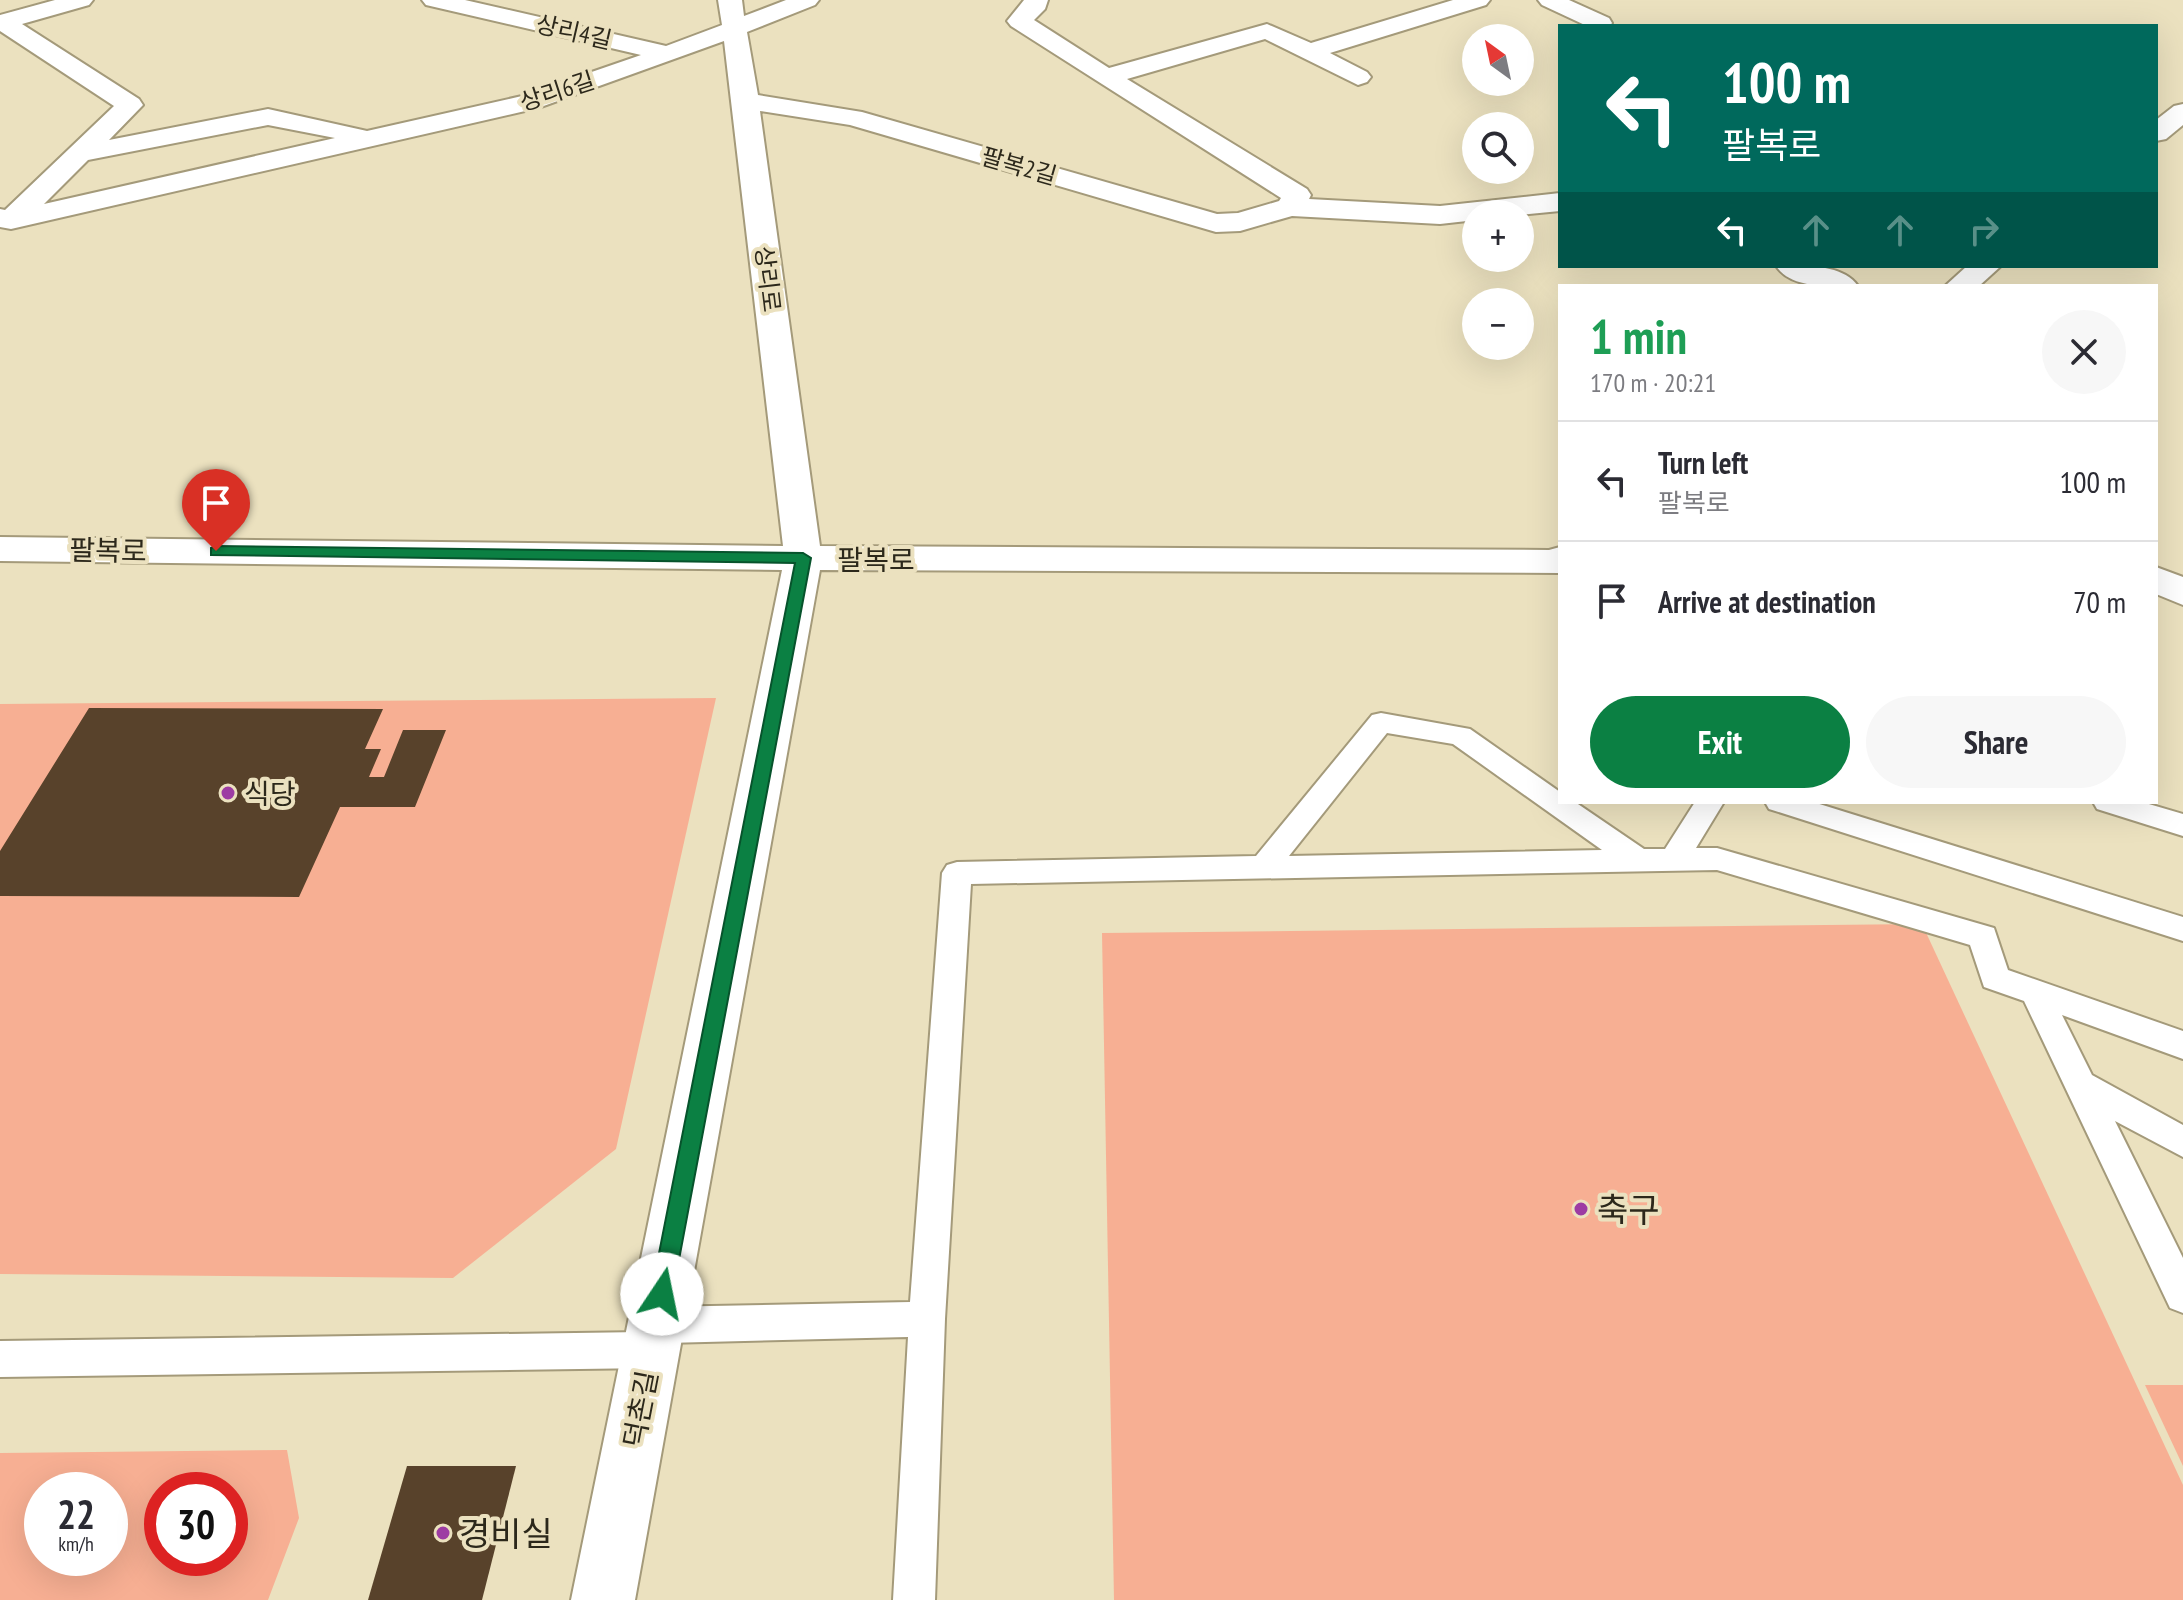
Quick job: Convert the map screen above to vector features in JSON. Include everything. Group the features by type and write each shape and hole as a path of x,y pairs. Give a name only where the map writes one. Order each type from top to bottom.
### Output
{"street":[{"name":"상리6길","path":"6,219 130,105 2,22 81,0"},
{"name":"상리4길","path":"434,0 668,54"},
{"name":"상리6길","path":"6,219 529,102 668,54 732,13 807,0"},
{"path":"1036,0 1037,4 1019,21 1297,195 1290,207"},
{"path":"1309,52 1478,0"},
{"path":"1550,0 1600,23"},
{"name":"상리로","path":"732,13 746,101 803,558"},
{"path":"1106,77 1267,31 1358,77"},
{"name":"팔복2길","path":"746,101 853,118 1216,223 1240,222 1290,207 1440,215 1558,202"},
{"path":"2158,131 2183,112"},
{"name":"상리6길","path":"79,154 268,117 374,137"},
{"path":"1796,268 1838,284"},
{"path":"1963,284 1983,268"},
{"name":"팔복로","path":"0,549 803,558 1558,560"},
{"name":"덕촌길","path":"603,1600 803,558"},
{"path":"2158,580 2183,592"}],"lane":[{"path":"1263,868 1381,722 1460,736 1639,861"},
{"path":"1673,860 1709,804"},
{"path":"1785,804 2183,929"},
{"path":"2114,804 2183,825"},
{"path":"914,1600 927,1319 957,873 1717,859 1983,937 1995,978 2183,1045"},
{"path":"2035,992 2183,1296"},
{"path":"2080,1085 2183,1142"},
{"path":"0,1359 654,1338 927,1319"}],"shaded area":[{"path":"716,698 616,1149 453,1278 0,1274 0,704"},
{"name":"축구","path":"1922,924 2183,1485 2183,1600 1114,1600 1102,933"},
{"path":"2145,1385 2183,1385 2183,1466"},
{"path":"287,1450 299,1518 268,1600 0,1600 0,1453"}],"building":[{"name":"식당","path":"89,708 383,709 365,749 381,749 369,777 384,777 403,730 446,730 415,807 340,807 299,897 0,896 0,851"},
{"name":"경비실","path":"407,1466 516,1466 482,1600 368,1600"}],"place":[{"name":"식당","path":"228,793"},
{"name":"축구","path":"1581,1209"},
{"name":"경비실","path":"443,1533"}],"route":[{"path":"216,551 803,558 662,1294"}]}
